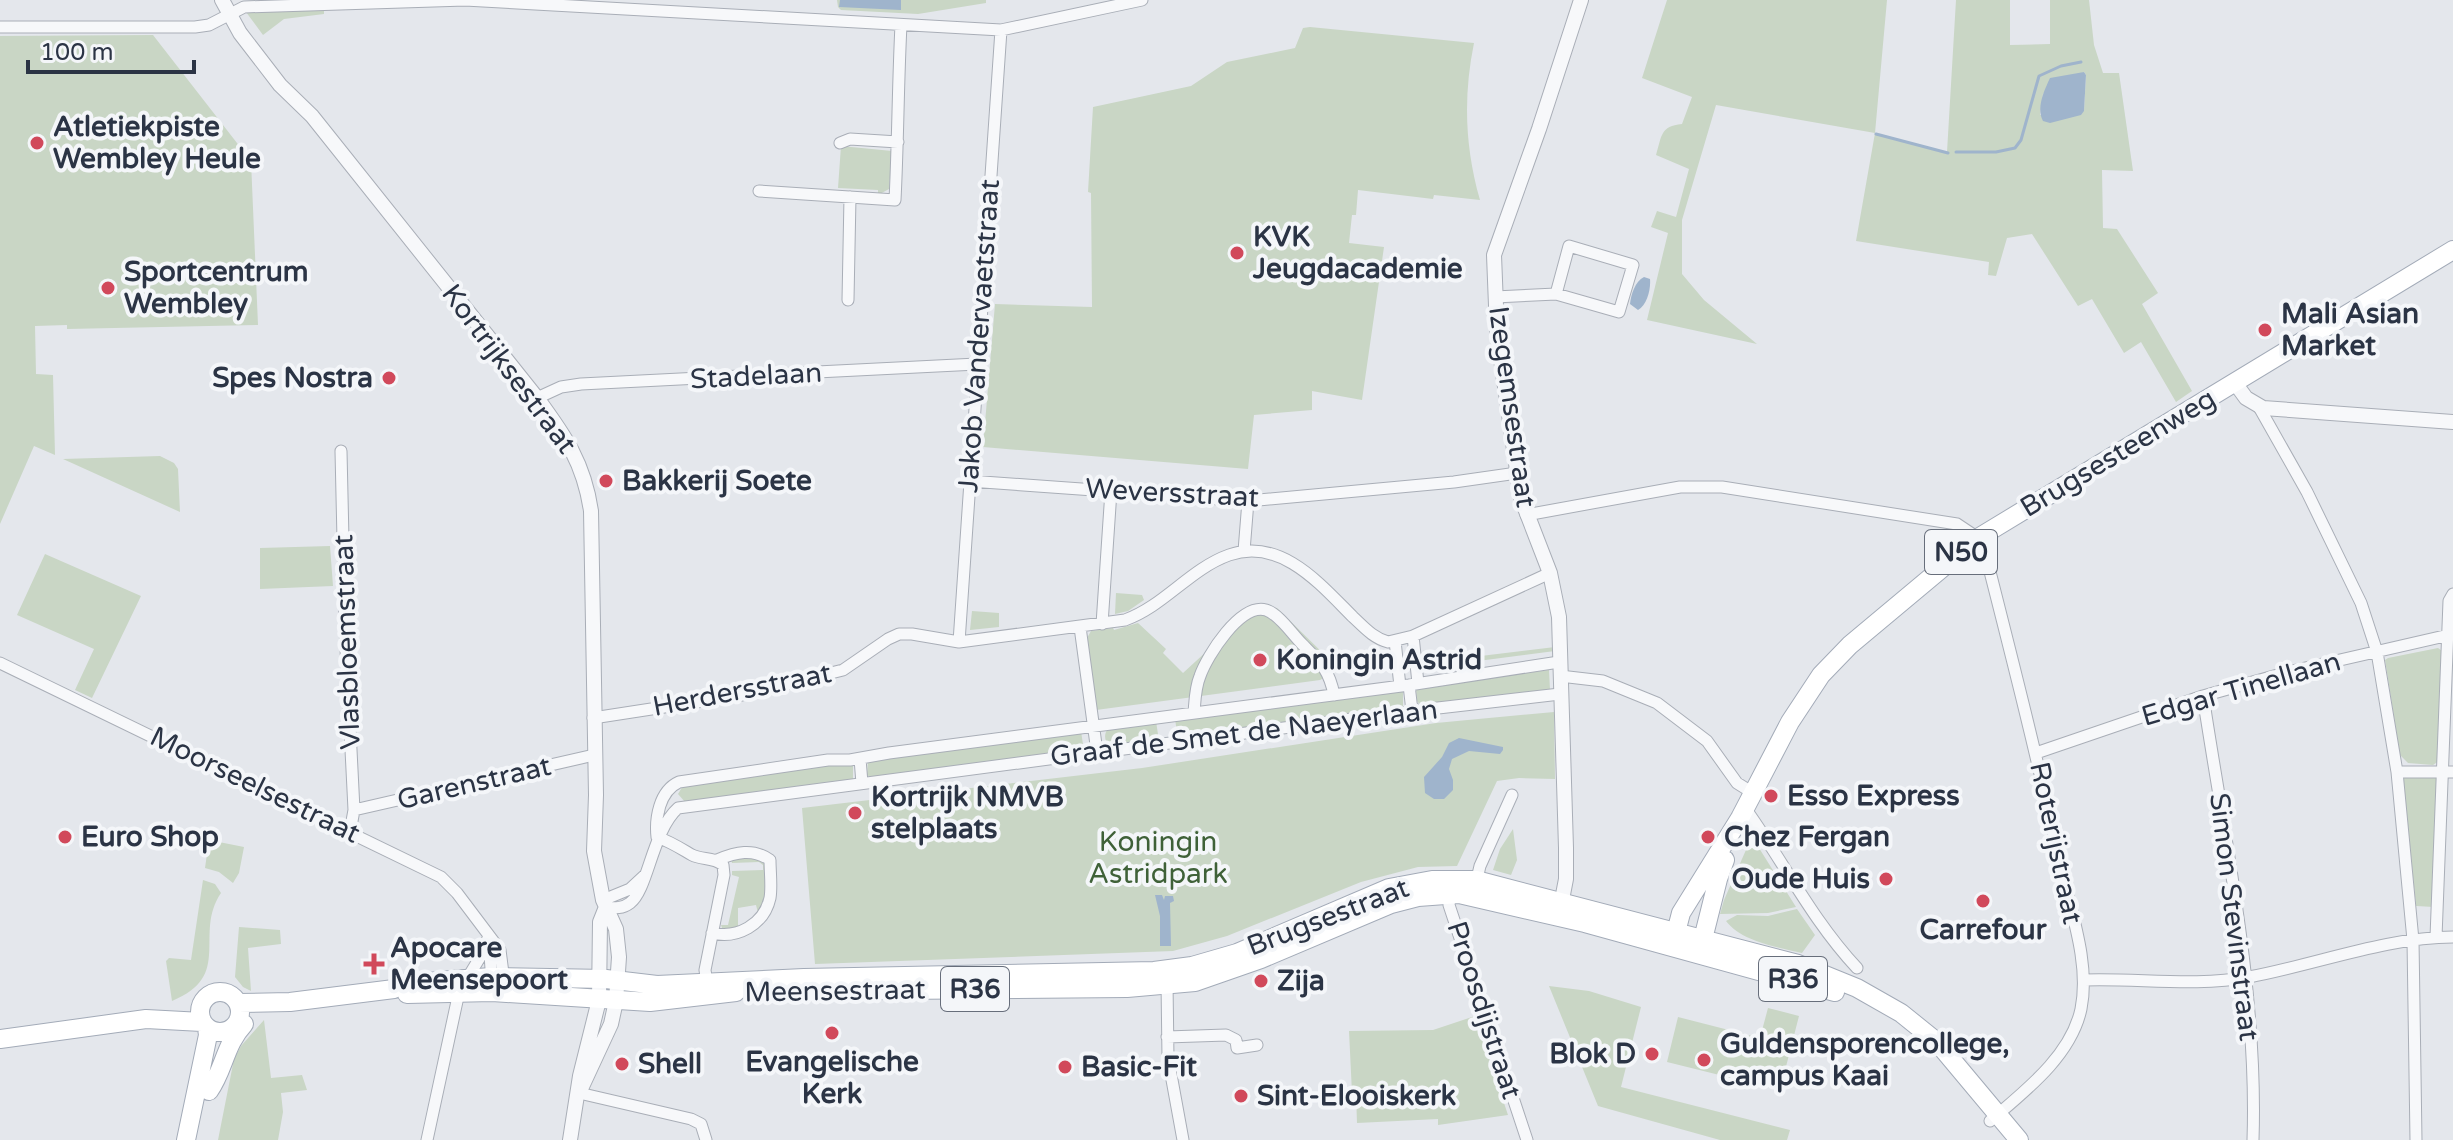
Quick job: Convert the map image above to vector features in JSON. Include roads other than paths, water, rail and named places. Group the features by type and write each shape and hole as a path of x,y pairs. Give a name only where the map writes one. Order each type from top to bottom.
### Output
{"main road":[{"name":"Brugsesteenweg","path":"1674,940 1681,913 1746,806 1790,722 1821,675 1879,619 1978,538 2453,250"},
{"name":"Brugsesteenweg","path":"1700,946 1718,879 1738,834 1746,806"},
{"name":"Brugsestraat","path":"1167,978 1195,982 1261,959 1391,904 1451,887 1475,888 1674,940"},
{"name":"R36","path":"1674,940 1798,964 1874,997 1937,1042 1994,1118 2006,1140"},
{"name":"Meensestraat","path":"609,980 657,985 804,978 1167,978"},
{"name":"Meensestraat","path":"608,1000 650,1002 742,991 1167,978"},
{"name":"R36","path":"223,1018 290,1002 394,989 401,984 498,985 609,980"},
{"name":"R36","path":"498,985 608,1000"},
{"path":"0,1039 146,1019 174,1010 223,1018 240,1028 227,1047 216,1081 209,1091"},
{"path":"197,1140 223,1018"},
{"path":"186,1140 208,1035 223,1018"},
{"name":"R36","path":"1994,1118 2019,1140"}],"street":[{"name":"Kortrijksestraat","path":"222,0 229,15 280,85 312,116 568,439 588,493 591,511 594,851 605,903 616,929 619,957 609,980 608,1000 580,1076 570,1140"},
{"path":"0,27 195,27 209,25 242,7 465,0 1001,30 1142,0"},
{"name":"Izegemsestraat","path":"1560,910 1566,879 1566,848 1559,617 1550,573 1526,515 1517,473 1503,387 1494,255 1581,0"},
{"path":"759,191 895,200 901,25"},
{"name":"Jakob Vandervaetstraat","path":"959,642 1001,30"},
{"path":"840,143 850,139 898,142"},
{"path":"848,300 850,197"},
{"path":"1495,297 1556,294 1624,314 1638,266 1569,246 1556,294"},
{"name":"Stadelaan","path":"537,398 561,387 581,384 977,364"},
{"path":"2235,383 2246,398 2259,407 2321,520 2361,603 2377,652 2397,772 2413,940 2416,1140"},
{"path":"2259,407 2453,422"},
{"name":"Vlasbloemstraat","path":"341,451 345,629 354,810 350,832"},
{"name":"Weversstraat","path":"969,481 1248,501 1454,482 1517,473"},
{"path":"1526,515 1680,487 1722,487 1957,524 1978,538"},
{"path":"1102,624 1111,491"},
{"path":"1248,501 1244,551 1262,552 1293,562 1380,640 1395,641 1413,636 1550,573"},
{"name":"Roterijstraat","path":"1978,538 1985,552 2036,753 2084,980 2081,1011 2072,1034 2056,1058 1994,1118"},
{"name":"Herdersstraat","path":"593,718 742,695 819,677 843,670 899,634 959,642 1129,619 1215,561 1244,551"},
{"path":"2436,937 2448,772 2449,601 2453,594"},
{"name":"Graaf de Smet de Naeyerlaan","path":"1194,713 1199,678 1211,653 1246,614 1255,610 1271,613 1326,669 1331,677 1334,695"},
{"path":"1080,627 1097,752"},
{"name":"Edgar Tinellaan","path":"2036,753 2203,696 2292,671 2451,634"},
{"path":"1409,685 1413,636"},
{"path":"1395,641 1409,685 1412,711"},
{"name":"Moorseelsestraat","path":"0,663 441,877 500,950 498,985"},
{"name":"Graaf de Smet de Naeyerlaan","path":"657,837 655,822 665,795 672,785 679,782 1409,685 1560,669 1631,690 1657,703 1707,741 1737,783 1746,806 1808,905 1857,968"},
{"name":"Graaf de Smet de Naeyerlaan","path":"605,903 620,909 633,901 639,893 657,837 678,808 1560,694"},
{"name":"Simon Stevinstraat","path":"2203,696 2246,978 2255,1097 2253,1140"},
{"name":"Garenstraat","path":"354,810 594,755"},
{"path":"860,759 862,783"},
{"path":"2397,772 2448,772"},
{"path":"1475,888 1512,795"},
{"path":"657,837 673,842 695,856 717,860 723,865 724,875 705,970 707,983"},
{"path":"712,933 720,935 746,931 758,921 770,900 770,860 759,852 731,854 717,860"},
{"name":"Proosdijstraat","path":"1451,887 1449,905 1527,1140"},
{"path":"427,1140 462,984 479,959 489,936"},
{"path":"2084,980 2246,978 2413,940 2453,937"},
{"path":"1167,978 1168,1058 1183,1140"},
{"path":"1167,1037 1226,1035 1236,1040 1237,1048 1257,1045"},
{"path":"579,1093 691,1119 701,1124 706,1140"}],"water":[{"path":"840,0 901,0 901,10 839,7"},
{"path":"2084,72 2084,111 2081,115 2050,123 2043,121 2041,105 2050,78"},
{"path":"1644,277 1650,279 1649,292 1638,310 1630,304 1632,293"},
{"path":"1459,738 1503,747 1503,750 1500,754 1469,751 1452,759 1449,769 1453,790 1444,799 1434,799 1425,793 1424,777 1442,757 1449,743"},
{"path":"1155,895 1162,895 1164,900 1165,896 1173,896 1174,901 1170,903 1171,946 1160,946 1160,916"}],"waterway":[{"path":"1956,152 1996,152 2015,148 2021,140 2039,76 2061,66 2081,62"},
{"path":"1876,134 1948,153"}],"place":[{"name":"Atletiekpiste Wembley Heule","path":"37,143"},
{"name":"KVK Jeugdacademie","path":"1237,253"},
{"name":"Sportcentrum Wembley","path":"108,288"},
{"name":"Mali Asian Market","path":"2265,330"},
{"name":"Spes Nostra","path":"389,378"},
{"name":"Bakkerij Soete","path":"606,481"},
{"name":"Koningin Astrid","path":"1260,660"},
{"name":"Esso Express","path":"1771,796"},
{"name":"Kortrijk NMVB stelplaats","path":"855,813"},
{"name":"Euro Shop","path":"65,837"},
{"name":"Chez Fergan","path":"1708,837"},
{"name":"Oude Huis","path":"1886,879"},
{"name":"Carrefour","path":"1983,901"},
{"name":"Apocare Meensepoort","path":"374,964"},
{"name":"Zija","path":"1261,981"},
{"name":"Evangelische Kerk","path":"832,1033"},
{"name":"Blok D","path":"1652,1054"},
{"name":"Guldensporencollege, campus Kaai","path":"1704,1060"},
{"name":"Shell","path":"622,1064"},
{"name":"Basic-Fit","path":"1065,1067"},
{"name":"Sint-Elooiskerk","path":"1241,1096"}],"park label":[{"name":"Koningin Astridpark","path":"1158,858"}]}
